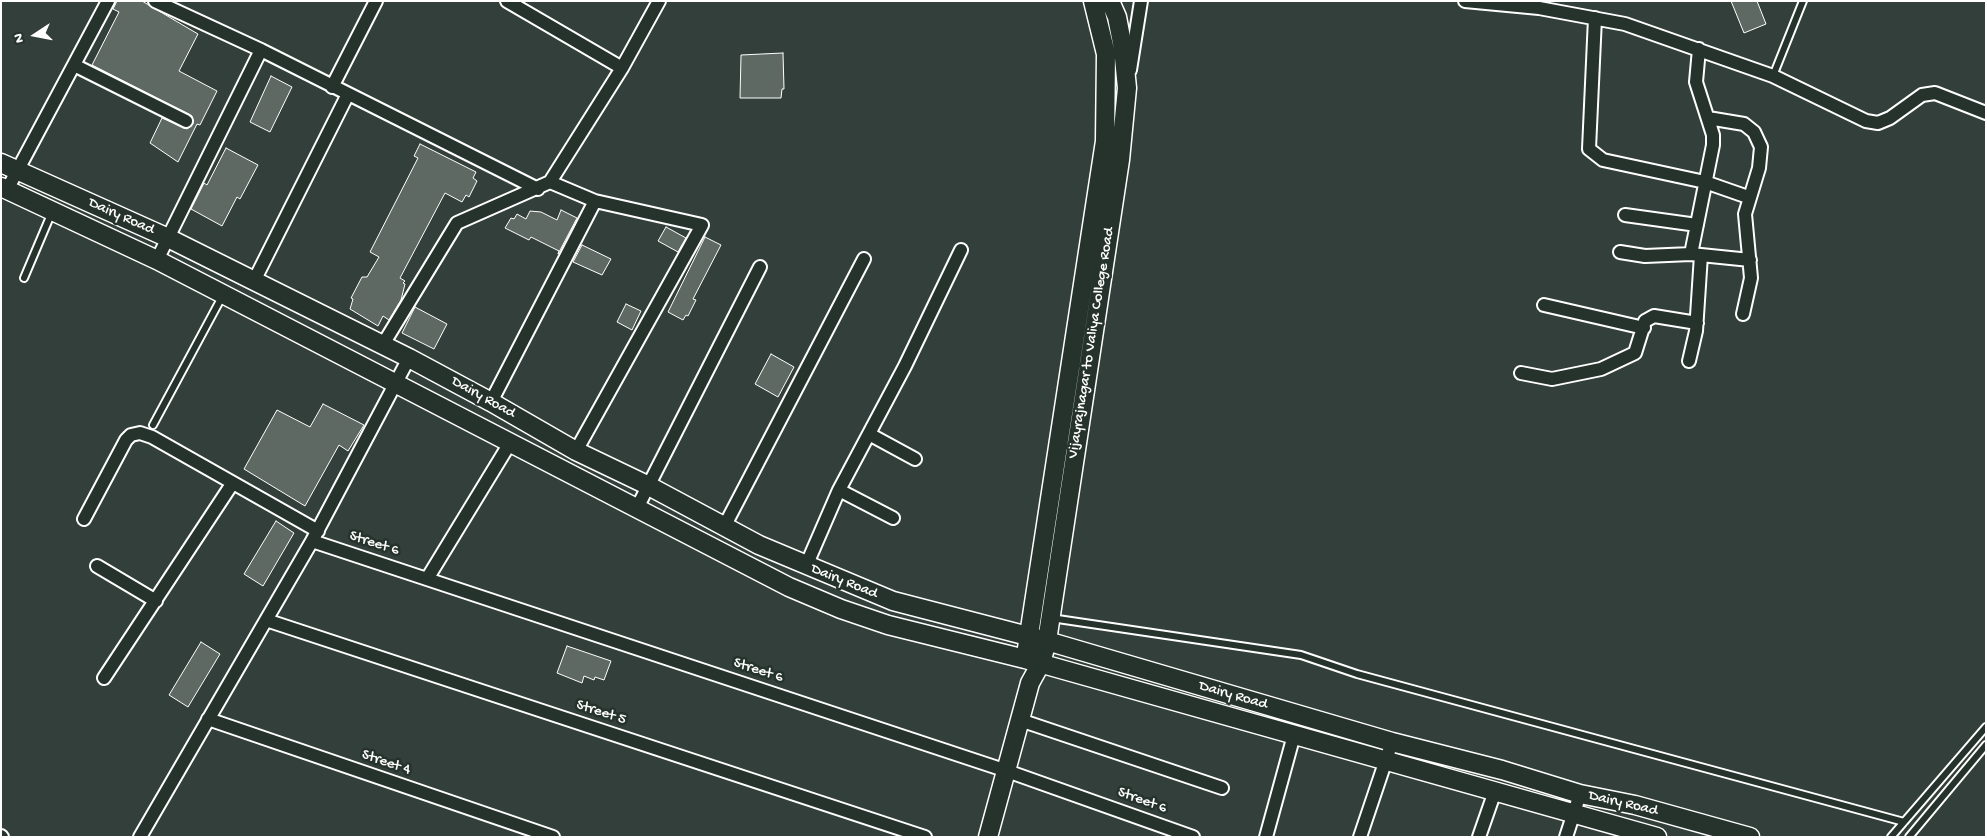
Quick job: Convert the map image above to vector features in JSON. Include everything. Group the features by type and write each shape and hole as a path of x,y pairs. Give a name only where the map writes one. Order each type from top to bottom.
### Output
{"main road":[{"name":"Vijayrajnagar to Valiya College Road","path":"988,837 1030,683 1033,661 1029,637 1105,142 1106,54 1093,1"},
{"name":"Vijayrajnagar to Valiya College Road","path":"1033,661 1047,642 1120,160 1127,88 1123,48 1116,17 1110,1"},
{"name":"Dairy Road","path":"1,163 166,238 409,358 576,451 647,485 724,527 806,566 893,601 1047,642 1392,742 1502,770 1580,794 1635,805 1750,837"},
{"name":"Dairy Road","path":"4,188 157,260 397,382 789,588 841,609 888,626 1033,661 1657,837"}],"street":[{"path":"4,188 18,170 108,1"},
{"path":"156,1 261,50 538,189"},
{"path":"332,87 376,1"},
{"path":"507,1 622,68"},
{"path":"382,346 457,223 538,189 550,182 622,68 659,1"},
{"path":"1127,88 1141,1"},
{"path":"1465,1 1538,8 1625,24 1773,76 1866,121 1878,123 1890,118 1922,95 1934,93 1986,112"},
{"path":"1595,18 1589,149 1603,160 1705,182 1748,197"},
{"path":"1689,361 1697,323 1697,225 1713,145 1713,135 1696,82 1699,49"},
{"path":"157,260 166,238 261,50"},
{"path":"74,65 186,121"},
{"path":"254,282 348,94"},
{"path":"1708,118 1744,124 1750,128 1759,140 1761,156 1759,168 1748,197 1745,222 1751,278 1743,314"},
{"path":"550,182 595,202 702,225 576,451"},
{"path":"491,402 595,202"},
{"path":"1625,215 1697,225"},
{"path":"806,566 839,490 961,250"},
{"path":"1620,252 1645,256 1696,255 1750,260"},
{"path":"724,527 864,259"},
{"path":"637,508 647,485 760,267"},
{"path":"1544,305 1644,328"},
{"path":"1521,373 1558,378 1602,368 1635,353 1645,321 1654,316 1697,323"},
{"path":"143,836 208,719 315,536 409,358"},
{"name":"Street 6","path":"84,519 126,440 131,435 140,433 152,437 232,484 315,536 426,579 1007,771 1193,837"},
{"path":"869,434 915,459"},
{"path":"426,579 510,443"},
{"path":"104,678 232,484"},
{"path":"839,490 893,518"},
{"path":"97,566 156,601"},
{"name":"Street 5","path":"266,620 925,837"},
{"name":"Street 4","path":"208,719 553,837"},
{"path":"1020,720 1222,788"},
{"path":"1266,837 1294,734"},
{"path":"1360,837 1392,742"},
{"path":"1479,837 1495,791"},
{"path":"1566,837 1580,794"}],"lane":[{"path":"1773,76 1803,1"},
{"path":"24,278 53,211"},
{"path":"152,425 223,294"},
{"path":"1051,618 1301,655 1357,674 1904,822"},
{"path":"1891,837 1986,727"},
{"path":"1909,837 1986,745"}],"building":[{"path":"117,1 142,1 198,34 179,71 217,91 200,125 197,124 178,162 150,143 162,118 187,129 193,124 192,116 92,65 119,12 113,9"},
{"path":"1731,1 1757,1 1766,24 1744,33"},
{"path":"783,53 784,89 782,89 781,98 740,98 741,55"},
{"path":"271,76 292,87 270,132 250,122"},
{"path":"420,144 476,172 473,178 477,181 469,197 466,195 462,202 445,193 400,278 405,281 403,283 405,284 401,300 389,320 383,316 378,326 350,309 353,299 351,298 362,277 367,277 379,257 370,252 418,158 414,156"},
{"path":"226,148 258,165 240,199 237,197 222,226 191,209 204,183 207,185"},
{"path":"561,210 577,218 558,254 559,251 531,237 529,240 505,228 511,218 514,219 517,214 526,219 530,211 541,212 557,220"},
{"path":"666,227 686,238 678,252 658,241"},
{"path":"705,237 721,245 693,299 696,300 688,316 686,315 683,320 668,312"},
{"path":"582,245 611,259 602,275 573,262"},
{"path":"626,304 641,311 632,330 617,322"},
{"path":"415,307 447,324 434,349 402,333"},
{"path":"771,354 794,367 778,397 755,384"},
{"path":"323,404 364,425 348,451 339,445 305,506 244,469 277,410 310,427"},
{"path":"276,521 294,533 263,586 244,574"},
{"path":"201,642 220,654 188,707 169,695"},
{"path":"567,646 611,661 604,680 595,677 594,680 584,676 582,683 557,673"}]}
